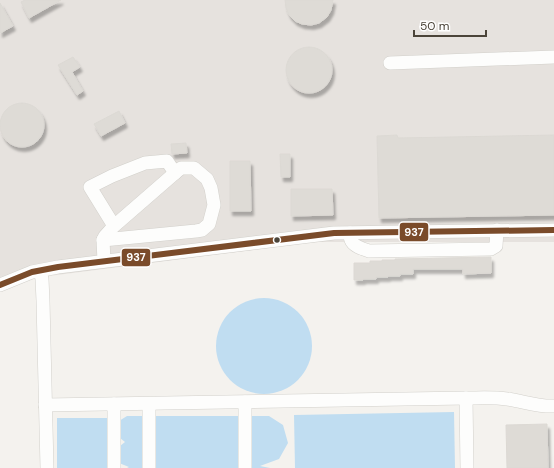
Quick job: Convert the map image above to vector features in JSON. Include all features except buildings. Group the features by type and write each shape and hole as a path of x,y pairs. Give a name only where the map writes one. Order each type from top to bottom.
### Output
{"street":[{"path":"390,63 554,57"},
{"path":"114,226 90,187 112,176 145,163 167,160 175,173"},
{"path":"103,240 202,230 209,224 214,205 211,188 207,179 194,168 181,168 114,226 105,236 103,240 104,261"},
{"path":"350,232 350,240 354,244 369,251 491,249 496,246 497,230"},
{"path":"0,284 32,272 58,267 334,233 554,230"},
{"path":"40,271 43,301 45,467"},
{"path":"466,398 468,468"},
{"path":"45,405 506,398 533,405 546,407 554,406"},
{"path":"245,402 245,468"},
{"path":"114,404 114,468"},
{"path":"149,404 150,468"}],"shaded area":[{"path":"0,0 554,0 554,242 315,242 10,281 0,285"}],"water":[{"path":"264,298 282,301 298,312 309,328 312,346 309,364 298,380 282,391 264,394 246,391 230,380 219,364 216,346 219,328 230,312 246,301"},
{"path":"454,412 455,468 295,468 294,415"},
{"path":"127,416 269,416 283,425 288,443 279,459 260,466 270,468 127,468 129,467 119,463 120,446 125,442 120,438 119,421"},
{"path":"57,418 109,418 110,468 57,468"}],"transit line":[{"name":"937","path":"0,285 32,272 58,267 334,233 554,230"}]}
